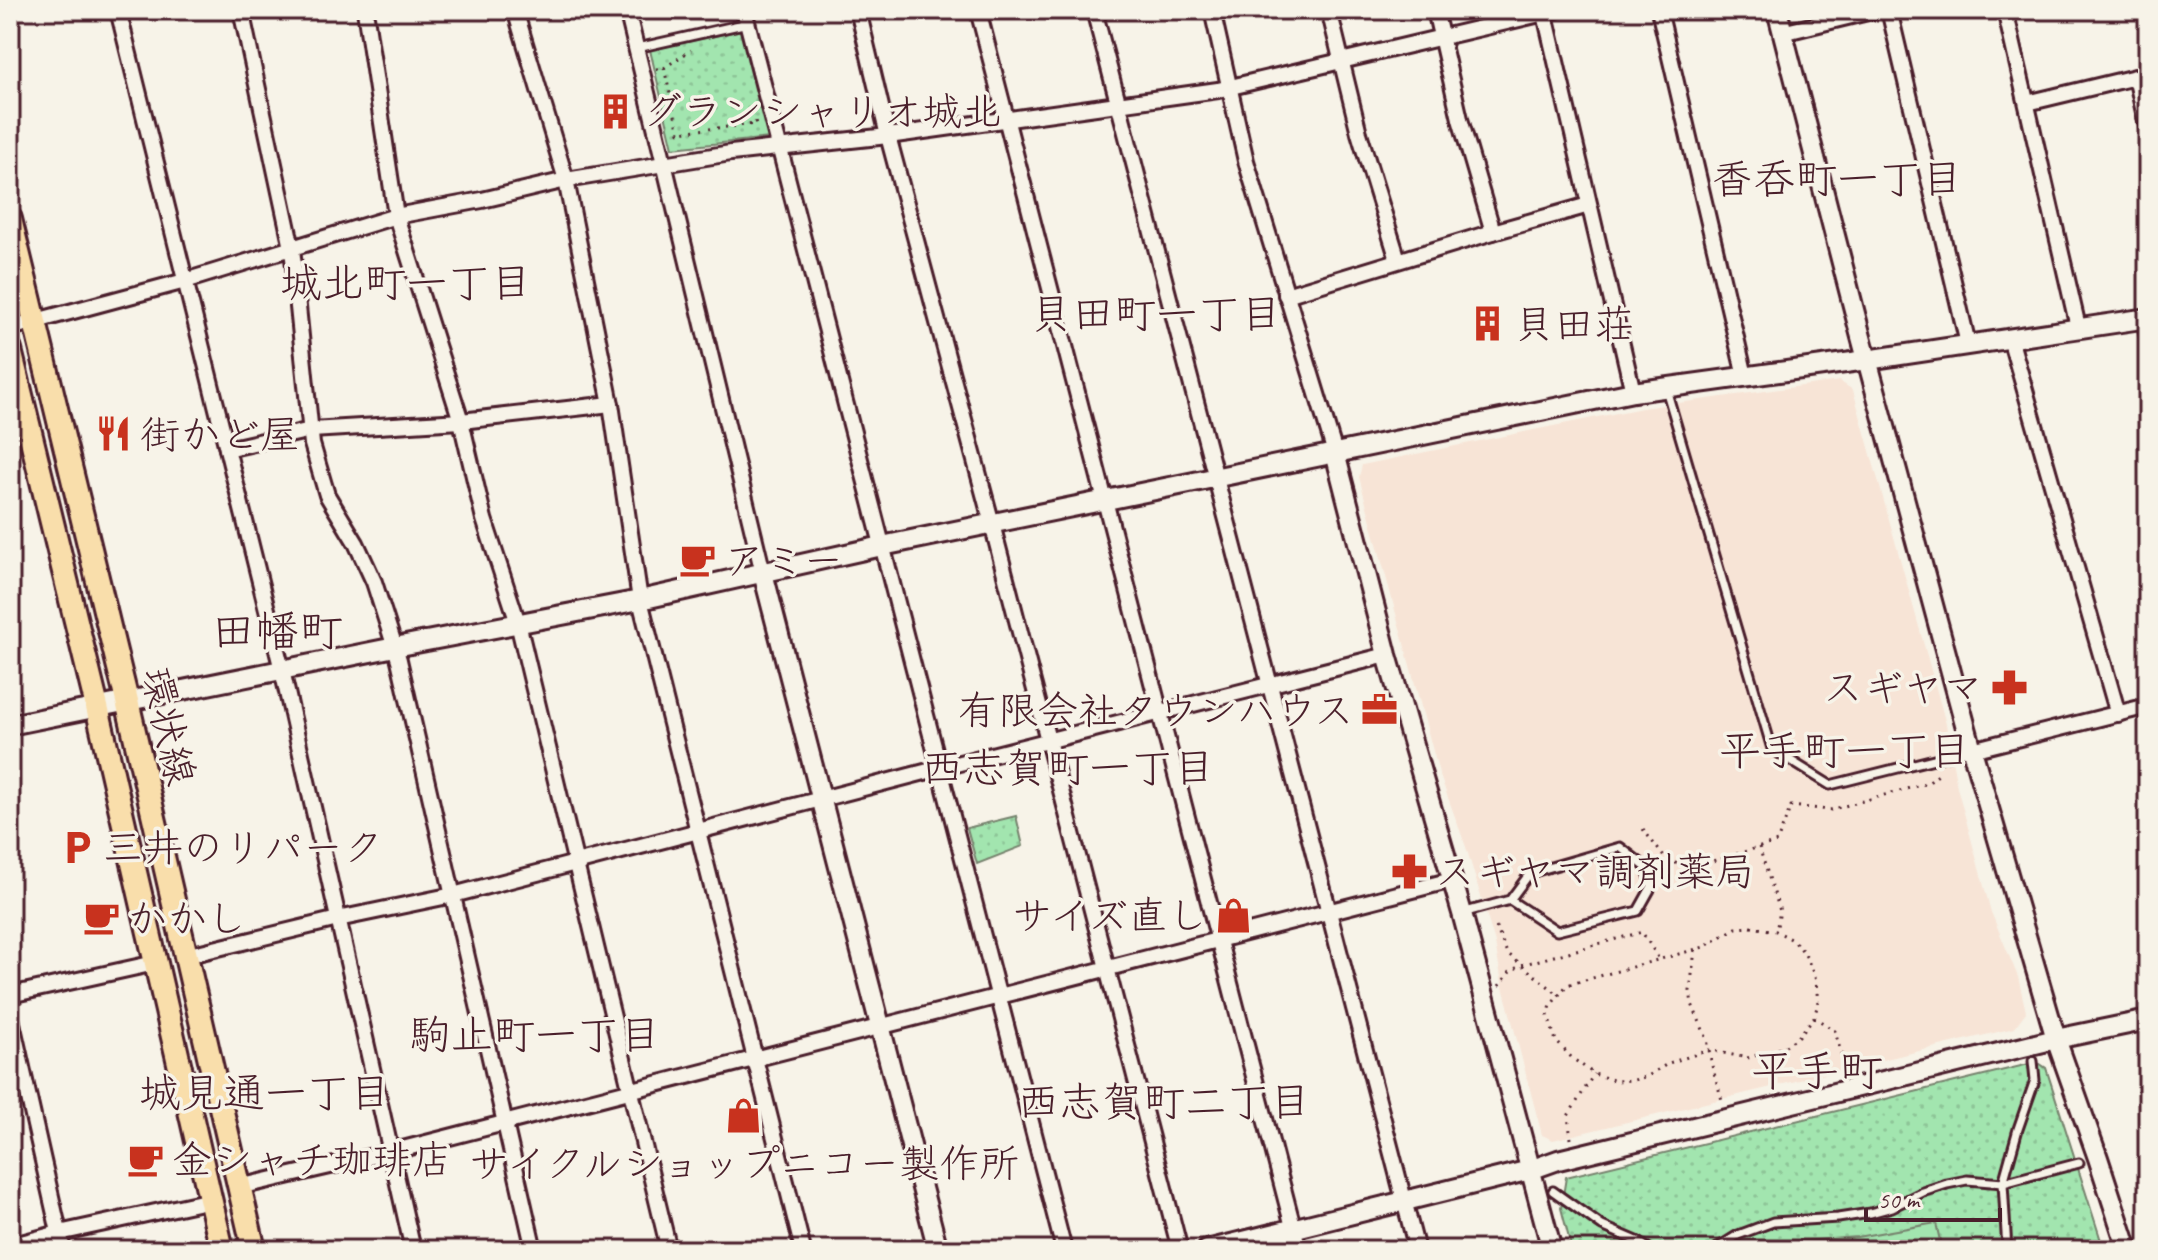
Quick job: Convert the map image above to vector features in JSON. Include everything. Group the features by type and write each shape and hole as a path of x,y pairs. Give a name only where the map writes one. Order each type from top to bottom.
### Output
{"main road":[{"name":"環状線","path":"10,219 127,701 254,1250"},
{"name":"環状線","path":"10,350 97,707 222,1250"}],"street":[{"path":"118,10 282,670 413,1250"},
{"path":"241,10 292,248 312,444 327,495 356,543 374,582 399,660 534,1250"},
{"path":"365,10 396,216 461,421 484,519 518,623 669,1250"},
{"path":"515,10 566,180 611,404 640,600 803,1250"},
{"path":"627,10 763,573 938,1250"},
{"path":"858,10 888,136 1180,1250"},
{"path":"978,10 1299,1250"},
{"path":"1094,10 1417,1250"},
{"path":"1212,10 1246,161 1335,453 1387,655 1462,913 1552,1250"},
{"path":"1329,10 1359,133 1398,260"},
{"path":"1435,10 1460,119 1493,232"},
{"path":"1659,10 1745,376"},
{"path":"1777,10 1972,750 2056,1039 2128,1250"},
{"path":"1782,33 1876,10"},
{"path":"1889,10 1968,344"},
{"path":"2005,10 2078,327"},
{"path":"10,328 185,281 396,216 566,180 781,147 888,136 1218,90 1548,11 1633,392"},
{"path":"746,17 1064,1250"},
{"path":"2027,103 2142,76 2148,130"},
{"path":"1286,295 1589,205"},
{"path":"10,725 640,600 882,546 1633,392 2078,327 2147,324"},
{"path":"2010,338 2118,714"},
{"path":"227,449 311,430 461,421 611,404"},
{"path":"185,956 453,895 1387,655"},
{"path":"1972,750 2148,706"},
{"path":"239,1187 391,1152 1452,880"},
{"path":"10,995 155,963"},
{"path":"10,1014 63,1250"},
{"path":"1207,1250 1530,1170 1558,1160 2056,1039 2148,1020"},
{"path":"10,1246 211,1200"}],"lane":[{"path":"635,49 746,17"},
{"path":"1666,388 1772,749 1830,785 1972,750"},
{"path":"1462,913 1510,900 1530,873 1620,847 1647,868 1652,886 1638,911 1557,931 1510,900"},
{"path":"2007,1250 2003,1183 2035,1080 2033,1061"},
{"path":"1714,1250 1738,1235 1773,1222 1870,1213 1892,1207 1923,1192 1967,1180 2003,1183 2079,1163"},
{"path":"1553,1191 1602,1226 1651,1250"}],"path":[{"path":"641,73 664,68 698,45"},
{"path":"664,68 679,132 756,124 753,110"},
{"path":"1643,829 1667,861 1692,867 1777,842 1791,806 1830,810 1928,783 1942,772"},
{"path":"1759,847 1780,911 1776,931"},
{"path":"1496,927 1507,953 1559,995"},
{"path":"1736,928 1776,931 1799,946 1812,967 1818,991 1814,1017 1799,1036 1776,1050 1747,1058 1709,1050 1669,1063 1648,1076 1616,1081 1594,1074 1556,1041 1548,1016 1551,1005 1567,985 1704,947 1736,928"},
{"path":"1499,986 1510,972 1521,965 1642,932 1660,959"},
{"path":"1695,950 1690,991 1692,1004 1707,1039 1723,1103"},
{"path":"1814,1017 1835,1031 1847,1074"},
{"path":"1571,1140 1568,1116 1594,1074"}],"shaded area":[{"path":"1839,381 1853,390 1946,724 1957,787 1991,912 2018,977 2026,1012 2014,1028 1553,1140 1542,1135 1502,983 1495,943 1466,847 1439,773 1359,477 1362,465 1642,408"}],"green space":[{"path":"742,30 770,138 673,148 650,50"},
{"path":"1016,816 1023,846 977,864 967,828"},
{"path":"2033,1063 2046,1068 2104,1250 1572,1250 1561,1208 1566,1177"},
{"path":"1936,1223 1942,1250 1792,1250 1790,1242 1857,1237"}],"place":[{"name":"グランシャリオ城北","path":"616,111"},
{"name":"貝田荘","path":"1488,324"},
{"name":"街かど屋","path":"114,434"},
{"name":"アミー","path":"698,560"},
{"name":"スギヤマ","path":"2009,687"},
{"name":"有限会社タウンハウス","path":"1380,710"},
{"name":"三井のリパーク","path":"77,847"},
{"name":"スギヤマ調剤薬局","path":"1409,871"},
{"name":"サイズ直し","path":"1234,915"},
{"name":"かかし","path":"101,918"},
{"name":"サイクルショップニコー製作所","path":"744,1116"},
{"name":"金シャチ珈琲店","path":"146,1159"}],"district":[{"name":"香呑町一丁目","path":"1837,178"},
{"name":"城北町一丁目","path":"406,282"},
{"name":"貝田町一丁目","path":"1156,313"},
{"name":"田幡町","path":"277,631"},
{"name":"平手町一丁目","path":"1845,750"},
{"name":"西志賀町一丁目","path":"1068,767"},
{"name":"駒止町一丁目","path":"535,1034"},
{"name":"平手町","path":"1817,1071"},
{"name":"城見通一丁目","path":"265,1092"},
{"name":"西志賀町二丁目","path":"1164,1101"}]}
